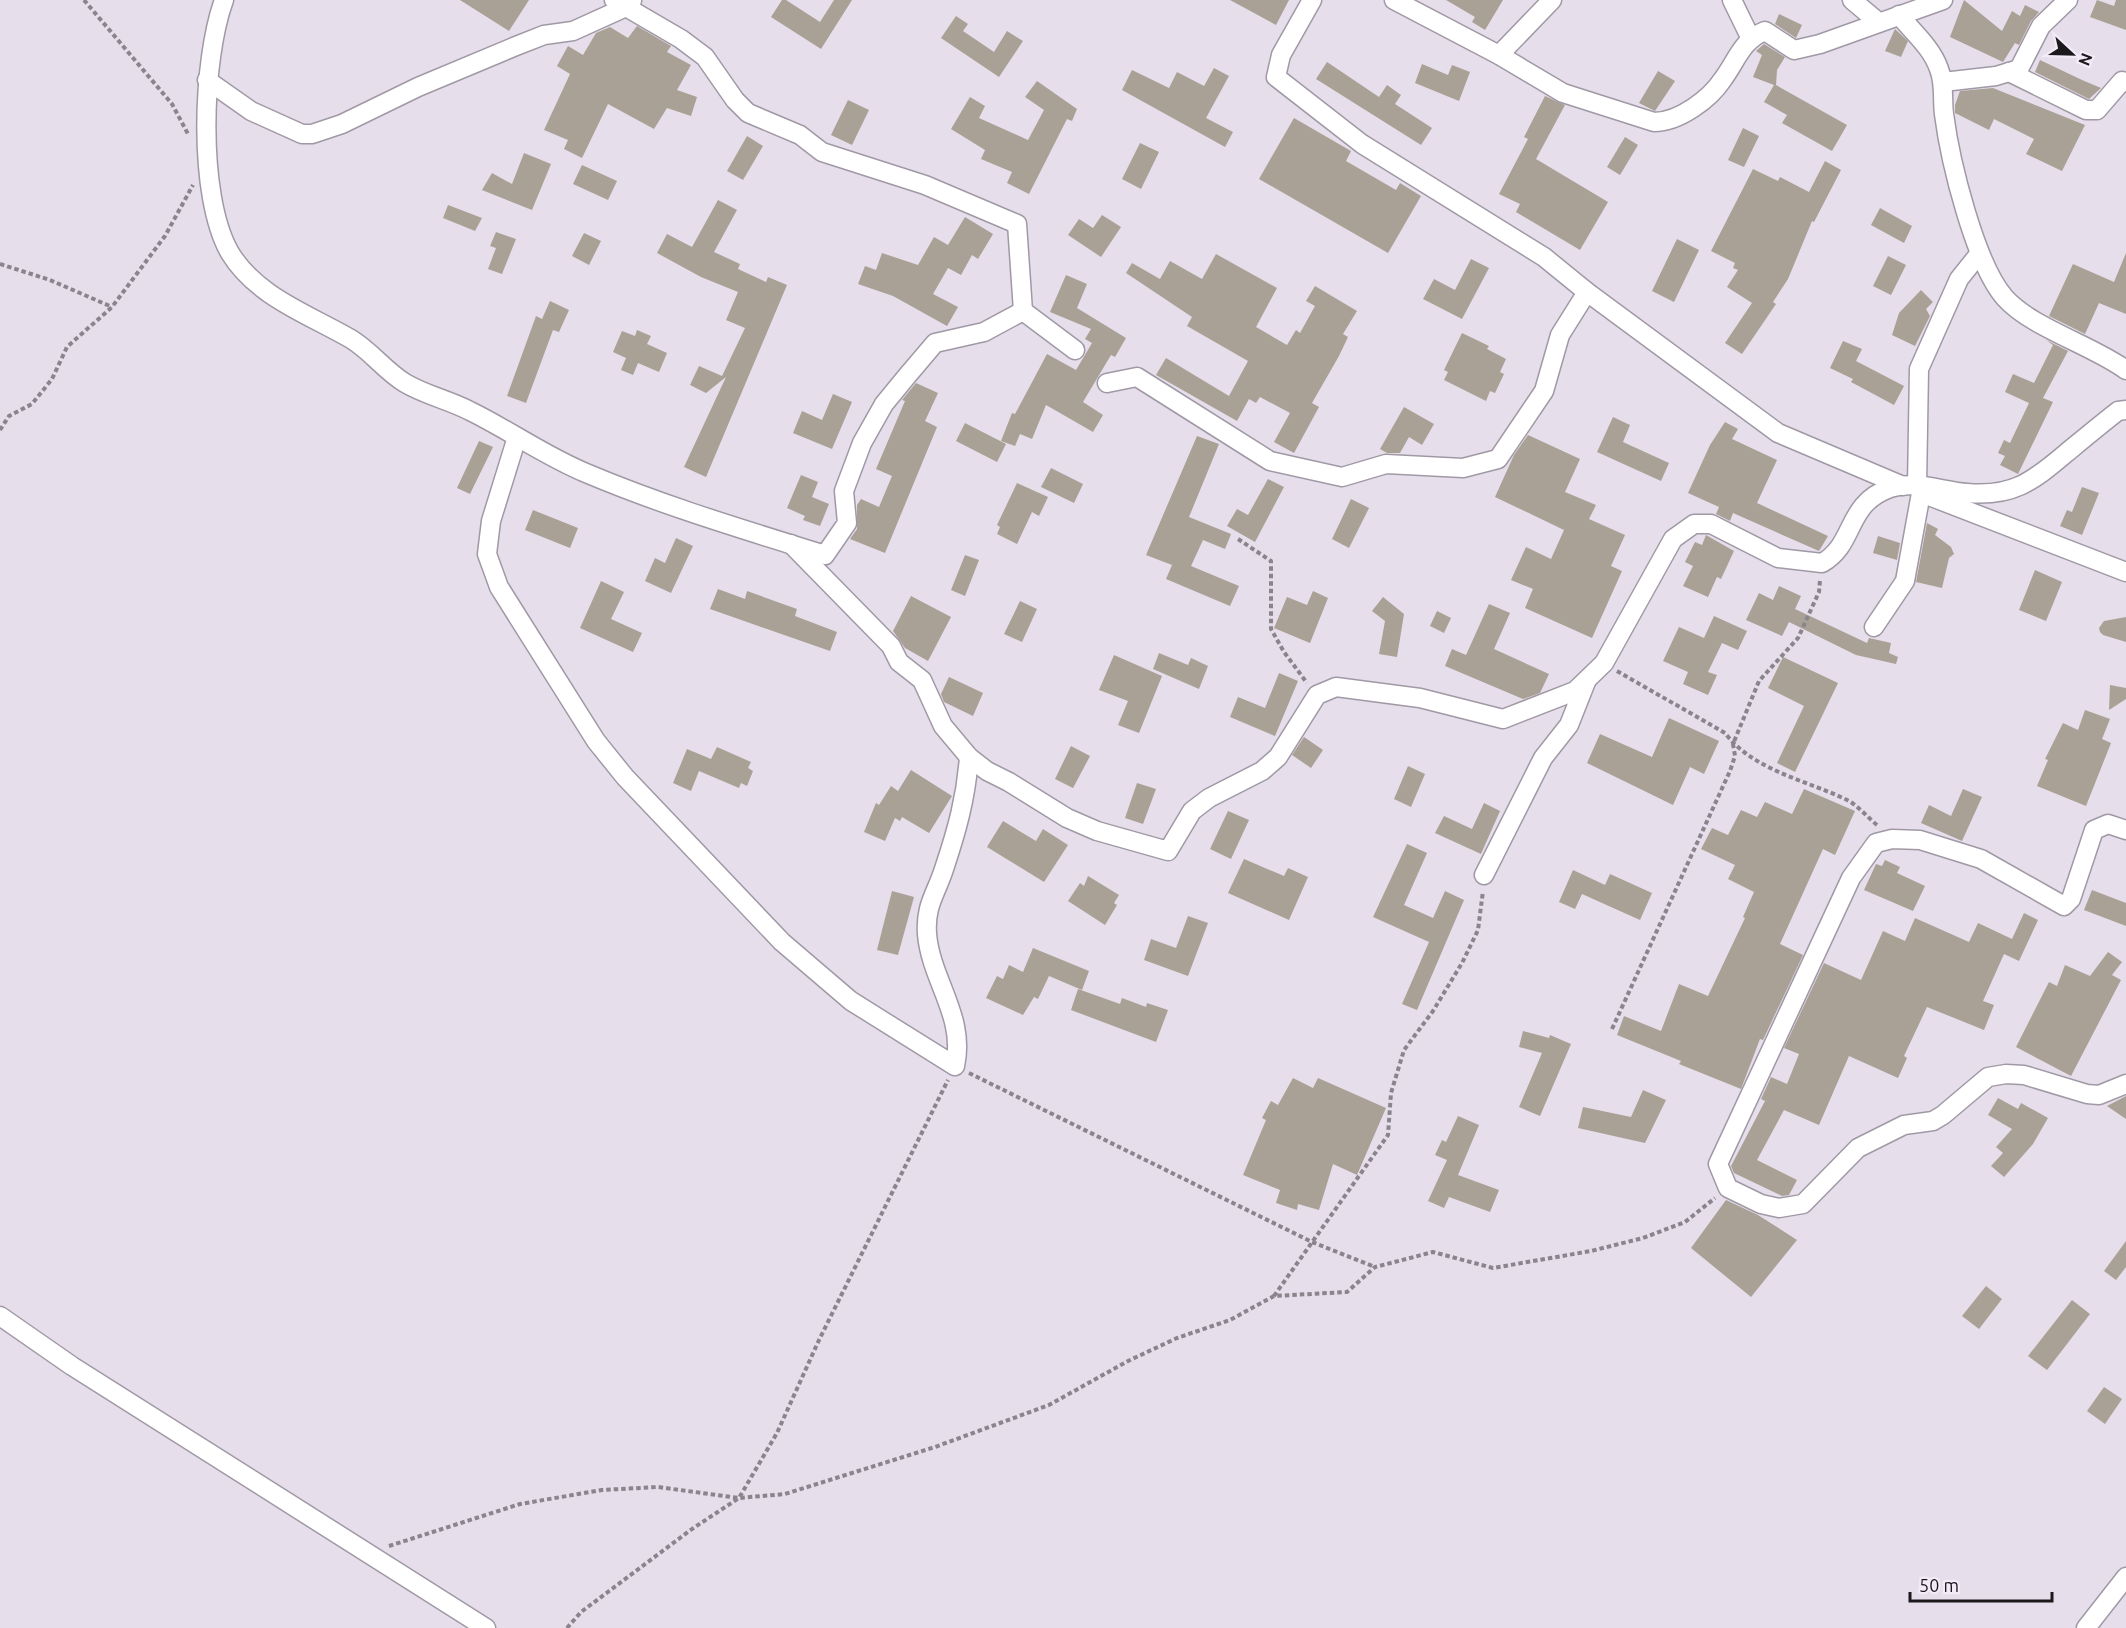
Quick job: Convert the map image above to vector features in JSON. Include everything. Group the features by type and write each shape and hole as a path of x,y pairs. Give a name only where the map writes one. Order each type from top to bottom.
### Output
{"street":[{"path":"224,0 212,42 207,80 209,169 215,214 229,252 245,274 260,288 354,341 407,385 469,410 585,472 706,519 825,555 847,523 844,491 862,443 884,404 935,343 984,332 1023,311"},
{"path":"1312,0 1281,55 1276,77 1362,144 1544,257 1587,292 1778,433 2126,572"},
{"path":"1394,0 1499,55 1563,93 1654,122 1664,122 1695,106 1722,82 1750,37 1765,31 1794,50 1820,44 1877,21 1943,0"},
{"path":"1499,55 1552,0"},
{"path":"1732,0 1750,37"},
{"path":"1852,0 1877,21"},
{"path":"1943,82 2019,69 2041,26 2067,0"},
{"path":"207,80 250,111 302,134 312,134 342,124 418,87 516,46 544,35 573,31 624,2 705,57 735,100 748,113 800,135 822,152 925,185 1017,224 1023,311 1075,350"},
{"path":"1899,15 1929,50 1943,82 1944,113 1950,147 1979,254 1994,284 2007,300 2032,318 2107,356 2126,370"},
{"path":"2009,72 2086,110 2097,110 2122,81 2126,82"},
{"path":"1874,627 1905,581 1913,488 1919,369 1959,279 1979,254"},
{"path":"1107,383 1137,378 1270,461 1342,477 1386,464 1463,468 1498,459 1544,391 1560,335 1587,292"},
{"path":"790,544 891,646 899,662 922,680 943,726 969,757 987,771 1017,786 1067,818 1097,831 1168,851 1192,811 1209,798 1262,771 1278,757 1317,695 1336,687 1420,698 1503,719 1575,691 1587,681 1604,663 1673,538 1694,524 1711,525 1778,558 1822,564 1838,552 1858,510 1867,500 1913,488 1975,494 2016,489 2047,472 2118,411 2126,411"},
{"path":"517,437 491,521 487,554 499,587 596,741 624,777 782,942 851,1001 955,1066 959,1046 956,1025 927,937 927,909 941,878 960,821 967,794 969,757"},
{"path":"1484,875 1543,758 1569,725 1587,681"},
{"path":"2126,831 2108,824 2094,830 2071,899 2064,906 1981,858 1920,840 1892,839 1876,843 1846,888 1718,1164 1728,1188 1761,1204 1779,1208 1803,1204 1858,1148 1904,1125 1933,1121 1988,1077 2006,1074 2024,1075 2087,1094 2099,1095 2126,1084"},
{"path":"0,1316 72,1366 486,1628"},
{"path":"2086,1628 2126,1577"}],"path":[{"path":"84,0 172,104 193,142"},
{"path":"0,430 9,416 32,404 52,379 67,347 112,307 165,236 196,180 209,169"},
{"path":"0,264 50,280 112,307"},
{"path":"1238,539 1271,561 1271,629 1284,652 1317,695"},
{"path":"1612,1029 1730,771 1735,756 1733,744 1759,681 1798,638 1819,592 1822,564"},
{"path":"1604,663 1725,733 1733,744 1785,776 1848,800 1892,839"},
{"path":"1274,1296 1388,1135 1391,1093 1404,1050 1433,1011 1462,963 1478,930 1484,875"},
{"path":"567,1628 581,1612 692,1529 739,1498 777,1433 819,1340 955,1066 1061,1116 1312,1242 1376,1267"},
{"path":"365,1552 425,1536 520,1504 602,1490 658,1487 739,1498 785,1494 935,1447 1049,1405 1128,1361 1177,1338 1230,1320 1274,1296 1347,1292 1376,1267 1433,1252 1493,1268 1591,1251 1642,1238 1685,1222 1728,1188"}],"building":[{"path":"460,0 529,0 509,31"},
{"path":"782,0 786,0 820,22 834,0 852,0 821,49 771,17"},
{"path":"1230,0 1289,0 1276,25"},
{"path":"1446,0 1503,0 1485,30 1472,22 1475,17"},
{"path":"1964,0 2002,31 2012,11 2020,16 2025,5 2039,12 2031,21 2019,45 2015,43 2003,62 1950,37"},
{"path":"2097,0 2114,6 2116,0 2126,0 2126,30 2090,17"},
{"path":"1779,14 1802,25 1796,38 1775,24"},
{"path":"956,16 968,24 963,31 994,52 1007,31 1023,41 999,77 941,38"},
{"path":"637,26 671,46 667,52 691,65 677,90 697,97 691,116 667,108 654,129 608,104 582,158 564,149 568,140 544,130 570,74 557,66 568,46 583,55 596,33 610,27 628,38"},
{"path":"1895,29 1908,41 1901,57 1885,51"},
{"path":"1764,44 1785,57 1777,70 1776,85 1847,125 1832,151 1782,123 1787,115 1764,102 1774,85 1753,77 1762,55 1756,51"},
{"path":"2040,60 2101,88 2089,99 2035,72"},
{"path":"1327,62 1379,97 1387,85 1401,95 1395,104 1432,128 1421,145 1316,79"},
{"path":"1422,64 1448,75 1452,65 1470,72 1459,101 1415,83"},
{"path":"1214,68 1229,76 1206,118 1233,132 1225,147 1122,90 1132,70 1169,88 1177,72 1204,86"},
{"path":"1658,71 1675,81 1655,111 1639,103"},
{"path":"1037,81 1077,109 1072,121 1067,119 1029,194 1007,183 1012,172 981,159 985,150 951,129 970,97 985,106 979,118 1028,140 1044,110 1025,97"},
{"path":"1993,88 2085,125 2062,171 2026,154 2034,139 1994,119 1989,130 1955,113 1960,91"},
{"path":"1545,96 1565,105 1536,159 1608,202 1580,250 1516,212 1520,204 1499,194 1528,139 1524,137"},
{"path":"848,100 869,110 852,145 831,135"},
{"path":"1294,118 1351,151 1346,161 1396,190 1400,183 1421,196 1388,253 1259,179"},
{"path":"1743,128 1759,136 1744,167 1728,160"},
{"path":"747,136 763,146 743,180 727,171"},
{"path":"1625,137 1638,145 1620,175 1607,167"},
{"path":"1140,143 1159,152 1141,189 1122,179"},
{"path":"524,153 551,164 532,210 482,190 492,173 512,184"},
{"path":"1825,161 1841,170 1814,222 1812,221 1788,279 1773,302 1776,304 1742,354 1725,343 1752,303 1727,287 1738,270 1733,268 1735,263 1711,251 1753,169 1778,181 1780,177 1809,192"},
{"path":"582,165 617,181 608,200 573,184"},
{"path":"718,200 737,210 714,252 740,264 738,269 766,282 768,277 787,285 706,477 684,467 726,377 706,393 690,385 699,366 722,376 745,328 726,320 738,292 701,277 657,253 667,234 692,247"},
{"path":"448,205 482,218 475,231 443,218"},
{"path":"1880,208 1912,226 1904,243 1871,225"},
{"path":"1102,215 1121,227 1101,257 1068,235 1079,219 1093,228"},
{"path":"965,217 993,234 978,259 972,255 961,275 948,268 933,294 958,307 947,326 893,296 858,284 865,266 876,270 882,253 918,265 934,237 948,245"},
{"path":"496,232 516,239 502,274 488,269 496,248 490,246"},
{"path":"584,233 601,241 589,265 572,256"},
{"path":"1677,239 1699,250 1674,302 1652,291"},
{"path":"2126,253 2126,314 2099,303 2085,334 2049,316 2073,264 2114,282"},
{"path":"1216,254 1277,288 1256,327 1287,345 1296,330 1300,333 1315,306 1306,301 1315,286 1357,311 1343,334 1348,337 1339,356 1312,403 1319,407 1294,453 1274,442 1290,413 1260,397 1256,403 1249,399 1237,421 1156,375 1166,358 1229,396 1248,361 1187,326 1192,317 1126,273 1132,263 1160,279 1170,261 1202,279"},
{"path":"1888,256 1906,265 1891,295 1873,286"},
{"path":"1471,259 1489,268 1462,319 1423,299 1434,279 1455,290"},
{"path":"1066,275 1087,284 1077,308 1126,338 1115,357 1111,355 1083,402 1103,415 1093,432 1046,405 1032,439 1020,434 1015,446 1001,441 1012,413 1015,414 1047,354 1076,370 1092,343 1085,339 1091,329 1050,312"},
{"path":"1921,290 1933,302 1926,309 1930,316 1915,346 1892,335 1899,313"},
{"path":"550,301 569,310 559,332 553,330 526,403 507,396 536,316 542,319"},
{"path":"637,330 651,336 647,344 667,353 659,372 638,363 633,375 621,370 626,358 613,352 622,331 635,336"},
{"path":"1462,333 1489,346 1487,349 1506,359 1500,372 1504,374 1495,393 1490,391 1486,401 1444,380 1448,372 1444,370"},
{"path":"2046,340 2068,351 2043,398 2053,402 2018,474 2000,465 2005,456 1998,453 2004,440 2010,443 2029,403 2005,392 2013,374 2034,383 2053,345"},
{"path":"1843,341 1862,349 1856,361 1904,386 1894,405 1851,382 1853,379 1830,368"},
{"path":"916,383 938,393 925,421 937,427 885,553 850,539 857,529 857,505 861,499 879,507 892,476 876,469 905,401 902,400"},
{"path":"833,394 852,402 832,449 793,433 802,411 822,420"},
{"path":"1404,407 1434,424 1422,445 1409,437 1400,453 1387,453 1380,449"},
{"path":"1613,417 1630,425 1623,442 1669,463 1661,481 1597,452"},
{"path":"1725,422 1738,429 1732,439 1777,460 1757,503 1828,536 1819,551 1733,513 1730,521 1716,514 1719,507 1688,493 1710,445"},
{"path":"965,423 1006,444 997,462 956,441"},
{"path":"1528,435 1580,459 1565,492 1596,505 1589,519 1625,535 1611,566 1622,571 1592,638 1525,608 1533,589 1511,580 1526,547 1551,559 1564,530 1495,497 1514,455"},
{"path":"1197,436 1219,444 1189,517 1231,534 1225,549 1203,540 1191,566 1239,586 1230,606 1166,579 1172,565 1146,555"},
{"path":"479,441 493,447 470,494 457,488"},
{"path":"1051,468 1083,484 1074,503 1041,487"},
{"path":"801,475 818,482 812,497 829,504 820,526 803,520 805,516 787,508"},
{"path":"1268,479 1284,487 1255,542 1227,526 1237,509 1248,515"},
{"path":"1017,483 1048,497 1039,516 1032,512 1017,544 997,534 1000,527 997,525"},
{"path":"2082,487 2099,493 2082,535 2060,526 2067,510 2072,512"},
{"path":"1351,499 1369,508 1349,548 1332,539"},
{"path":"533,510 578,528 570,548 525,530"},
{"path":"1927,523 1938,529 1935,535 1951,547 1954,554 1949,558 1942,588 1916,582"},
{"path":"1706,535 1734,551 1721,579 1717,577 1708,597 1683,586 1693,566 1685,562 1695,542 1702,545"},
{"path":"1878,536 1900,543 1897,560 1873,553"},
{"path":"676,538 693,546 671,593 645,581 655,558 665,563"},
{"path":"965,555 979,560 965,596 951,590"},
{"path":"2035,570 2062,582 2046,621 2019,610"},
{"path":"601,581 624,592 611,619 642,633 633,652 580,628"},
{"path":"1779,586 1801,596 1795,609 1867,643 1869,638 1891,643 1889,653 1898,657 1896,664 1856,655 1789,622 1782,636 1746,620 1759,593 1773,600"},
{"path":"718,589 745,599 747,591 797,609 795,616 837,632 830,651 710,609"},
{"path":"1313,591 1328,598 1310,643 1274,628 1287,597 1307,605"},
{"path":"911,596 951,617 928,661 905,648 893,631"},
{"path":"1383,597 1404,614 1397,657 1379,654 1385,621 1372,611"},
{"path":"1020,601 1037,609 1022,642 1004,634"},
{"path":"1489,604 1510,613 1494,649 1549,674 1540,693 1523,699 1445,666 1452,649 1466,655"},
{"path":"1437,611 1451,618 1444,633 1430,626"},
{"path":"1714,616 1747,631 1738,650 1722,643 1708,672 1717,675 1708,695 1683,684 1688,672 1663,661 1679,627 1704,638"},
{"path":"2126,617 2126,642 2100,632 2099,628 2104,621"},
{"path":"1159,653 1188,665 1191,658 1208,666 1199,689 1153,669"},
{"path":"1114,655 1162,676 1139,733 1118,725 1128,701 1099,690"},
{"path":"1783,657 1838,683 1795,772 1777,763 1804,706 1768,688"},
{"path":"1279,673 1298,681 1275,736 1230,717 1238,697 1265,708"},
{"path":"949,677 983,693 973,716 944,702 941,694"},
{"path":"2110,685 2126,688 2126,699 2109,710"},
{"path":"2085,710 2110,719 2102,739 2111,743 2086,806 2037,786 2048,760 2045,759 2063,723 2078,730"},
{"path":"1669,718 1719,741 1704,774 1690,767 1673,805 1587,763 1600,734 1652,757"},
{"path":"1304,737 1323,750 1311,768 1292,755"},
{"path":"1071,746 1090,756 1073,788 1055,779"},
{"path":"717,747 751,762 748,768 753,771 747,786 741,783 739,788 699,771 691,791 673,783 687,749 711,759"},
{"path":"1408,766 1425,774 1411,807 1394,799"},
{"path":"911,770 952,796 929,833 902,817 900,821 895,818 885,841 864,832 876,803 879,805 891,786 898,791"},
{"path":"1137,783 1156,789 1143,824 1125,818"},
{"path":"1804,789 1855,811 1835,855 1823,849 1780,944 1803,955 1763,1040 1760,1039 1741,1089 1679,1064 1681,1061 1617,1035 1624,1016 1661,1031 1679,984 1708,996 1745,918 1743,917 1754,892 1728,879 1735,865 1701,849 1712,828 1728,835 1741,810 1757,817 1765,802 1792,814"},
{"path":"1963,789 1982,797 1962,841 1921,823 1929,805 1951,816"},
{"path":"1484,803 1500,811 1481,854 1435,833 1444,816 1472,829"},
{"path":"1228,811 1249,820 1231,859 1210,849"},
{"path":"1003,821 1036,841 1043,829 1068,845 1044,882 987,847"},
{"path":"1407,844 1427,853 1404,905 1433,918 1445,891 1464,900 1417,1010 1402,1004 1429,942 1373,917"},
{"path":"1244,859 1284,876 1288,868 1308,877 1289,920 1228,893"},
{"path":"1885,860 1900,867 1897,873 1925,886 1913,911 1864,890 1876,864 1882,866"},
{"path":"1573,870 1605,885 1610,874 1652,893 1640,920 1582,894 1575,909 1559,902"},
{"path":"1088,876 1119,895 1114,903 1117,905 1105,925 1068,901 1080,883 1084,886"},
{"path":"2092,890 2126,903 2126,926 2084,910"},
{"path":"892,891 914,897 898,955 877,950"},
{"path":"2024,913 2038,920 2019,961 2004,954 1983,1001 1994,1005 1984,1030 1927,1007 1904,1056 1907,1058 1898,1078 1849,1056 1819,1125 1784,1110 1757,1160 1797,1180 1789,1195 1782,1196 1734,1173 1731,1166 1765,1101 1761,1099 1771,1077 1787,1084 1799,1054 1784,1048 1824,963 1861,980 1883,931 1905,941 1915,918 1969,942 1978,923 2012,939"},
{"path":"1188,916 1208,923 1188,976 1144,960 1151,939 1176,948"},
{"path":"1033,948 1089,971 1082,990 1049,976 1038,999 1034,997 1023,1015 986,998 997,976 1003,979 1009,965 1023,972"},
{"path":"2108,952 2122,962 2112,975 2121,980 2071,1076 2016,1047 2049,982 2057,986 2065,965 2090,976"},
{"path":"1078,989 1120,1004 1122,998 1146,1007 1147,1003 1168,1010 1156,1042 1071,1010"},
{"path":"1523,1031 1549,1038 1550,1035 1571,1044 1540,1116 1519,1107 1542,1053 1519,1047"},
{"path":"1293,1078 1313,1088 1318,1078 1386,1108 1357,1175 1333,1164 1319,1210 1298,1204 1297,1210 1276,1203 1280,1190 1243,1175 1266,1120 1262,1118 1271,1101 1278,1105"},
{"path":"1643,1090 1666,1100 1645,1143 1578,1128 1583,1107 1631,1117"},
{"path":"2126,1096 2126,1119 2107,1106"},
{"path":"1998,1098 2018,1109 2021,1103 2048,1118 2033,1144 2004,1177 1991,1166 2003,1153 1996,1147 2012,1129 1988,1115"},
{"path":"1458,1116 1479,1125 1458,1175 1499,1190 1490,1212 1449,1197 1444,1208 1428,1201 1447,1160 1435,1155 1442,1140 1446,1142"},
{"path":"1726,1200 1758,1215 1797,1240 1751,1297 1691,1248"},
{"path":"2126,1241 2126,1267 2116,1280 2104,1271"},
{"path":"1986,1286 2002,1299 1979,1329 1962,1316"},
{"path":"2072,1300 2090,1314 2047,1370 2028,1356"},
{"path":"2104,1387 2122,1399 2105,1424 2087,1411"}]}
